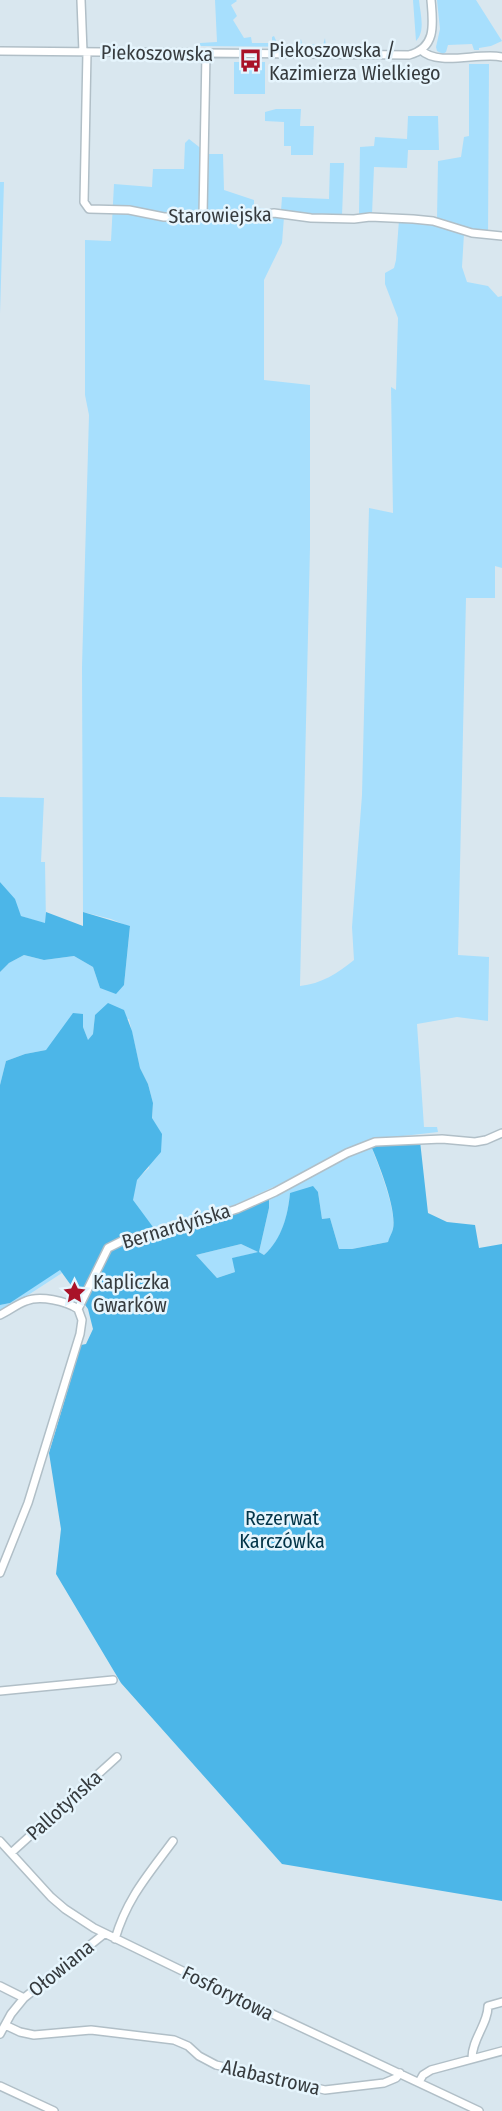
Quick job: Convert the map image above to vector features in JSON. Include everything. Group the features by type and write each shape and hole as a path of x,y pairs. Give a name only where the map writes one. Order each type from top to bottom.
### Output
{"street":[{"path":"81,0 85,54"},
{"path":"421,50 429,43 433,33 431,0"},
{"name":"Piekoszowska","path":"0,51 85,54 401,56 411,55 421,50 435,57 502,57"},
{"path":"203,216 206,53"},
{"name":"Starowiejska","path":"85,54 84,202 89,209 133,210 164,217 250,216 274,213 311,218 370,217 421,220 433,221 472,234 502,236"},
{"name":"Bernardyńska","path":"0,1573 28,1503 80,1334 82,1320 78,1309 108,1248 124,1240 186,1226 237,1209 275,1192 348,1153 375,1142 442,1139 475,1142 502,1133"},
{"path":"0,1315 26,1301 37,1298 63,1303 78,1309"},
{"path":"0,1691 113,1680"},
{"name":"Pallotyńska","path":"11,1853 117,1757"},
{"name":"Fosforytowa","path":"0,1841 56,1901 83,1922 104,1934 479,2111"},
{"name":"Ołowiana","path":"115,1939 130,1900 173,1841"},
{"name":"Ołowiana","path":"0,2034 13,2010 24,1998 104,1934"},
{"path":"0,1986 24,1998"},
{"path":"472,2058 472,2051 488,2014 488,2006 502,2002"},
{"name":"Alabastrowa","path":"5,2025 34,2035 91,2031 174,2040 189,2046 199,2056 216,2065 325,2090 384,2083 396,2078 400,2073"},
{"path":"419,2082 426,2072 431,2070 502,2051"},
{"path":"0,2086 54,2111"}],"shaded area":[{"path":"215,0 237,1 231,5 237,16 233,20 244,38 251,37 252,43 272,43 274,36 278,45 299,45 301,39 302,44 323,45 325,38 326,47 200,46 200,43 217,42"},
{"path":"413,0 419,0 422,22 421,32 416,41"},
{"path":"437,0 476,0 502,41 479,48 479,50 474,50 472,44 448,45 443,54 437,51 440,29"},
{"path":"234,62 265,62 265,94 234,94"},
{"path":"469,64 489,64 488,238 464,234 462,267 467,282 488,286 498,297 502,296 502,568 495,566 495,598 466,598 458,955 489,957 488,1021 457,1017 417,1024 424,1127 437,1127 438,1132 377,1139 239,1203 178,1226 153,1231 153,1227 135,1205 84,1229 149,1168 153,1103 148,1084 140,1068 129,1019 95,1015 93,1034 88,1041 83,1027 83,1014 46,1050 6,1061 0,1085 0,972 9,963 24,955 44,960 74,956 93,967 100,988 124,985 130,927 111,919 83,912 82,667 89,415 85,395 85,240 111,241 114,184 152,187 153,169 184,169 185,143 189,139 208,154 223,154 224,190 254,200 254,207 281,211 282,197 329,199 330,163 344,163 342,216 284,217 282,243 264,280 264,380 310,385 310,547 300,986 315,983 354,960 352,927 362,795 369,508 393,513 391,387 396,390 398,318 385,284 385,273 394,268 399,220 437,219 438,161 461,157 464,137 469,136"},
{"path":"276,109 301,109 300,126 314,126 313,155 291,155 291,146 284,146 284,122 265,121 265,112"},
{"path":"408,116 438,116 439,150 408,150 407,168 374,167 372,214 359,214 360,147 374,146 375,137 407,139"},
{"path":"0,182 4,182 0,314"},
{"path":"0,797 44,798 41,862 45,862 46,924 21,916 9,893 0,882"},
{"path":"371,1146 392,1211 393,1229 388,1242 352,1249 339,1249 330,1218 322,1219 318,1192 290,1193 286,1219 280,1235 264,1255 259,1252 269,1208 269,1195 346,1156"},
{"path":"241,1244 259,1252 233,1258 235,1272 217,1278 196,1255"},
{"path":"60,1269 62,1273 0,1312 0,1305 10,1303"}],"green space":[{"path":"0,882 15,899 21,916 45,923 46,912 83,926 83,912 130,926 124,985 116,994 100,988 93,967 74,956 44,960 24,955 9,963 0,972"},
{"name":"Rezerwat Karczówka","path":"108,1003 124,1010 132,1031 140,1068 148,1084 153,1103 152,1118 162,1134 161,1152 137,1180 133,1200 153,1227 153,1231 159,1236 190,1228 269,1195 269,1208 259,1252 264,1255 280,1234 288,1210 290,1193 313,1186 318,1192 322,1219 330,1218 339,1249 352,1249 388,1242 394,1221 386,1187 371,1146 420,1141 428,1213 447,1222 475,1225 479,1248 502,1244 502,1901 282,1864 121,1683 56,1574 61,1529 49,1453 81,1345 86,1344 93,1329 88,1309 60,1270 10,1303 0,1305 0,1085 6,1061 46,1050 73,1013 83,1014 83,1027 88,1040 93,1034 95,1015","holes":["241,1244 258,1252 232,1258 235,1272 217,1278 196,1255"]}],"place":[{"name":"Piekoszowska / Kazimierza Wielkiego","path":"251,61"},
{"name":"Kapliczka Gwarków","path":"75,1293"}]}
